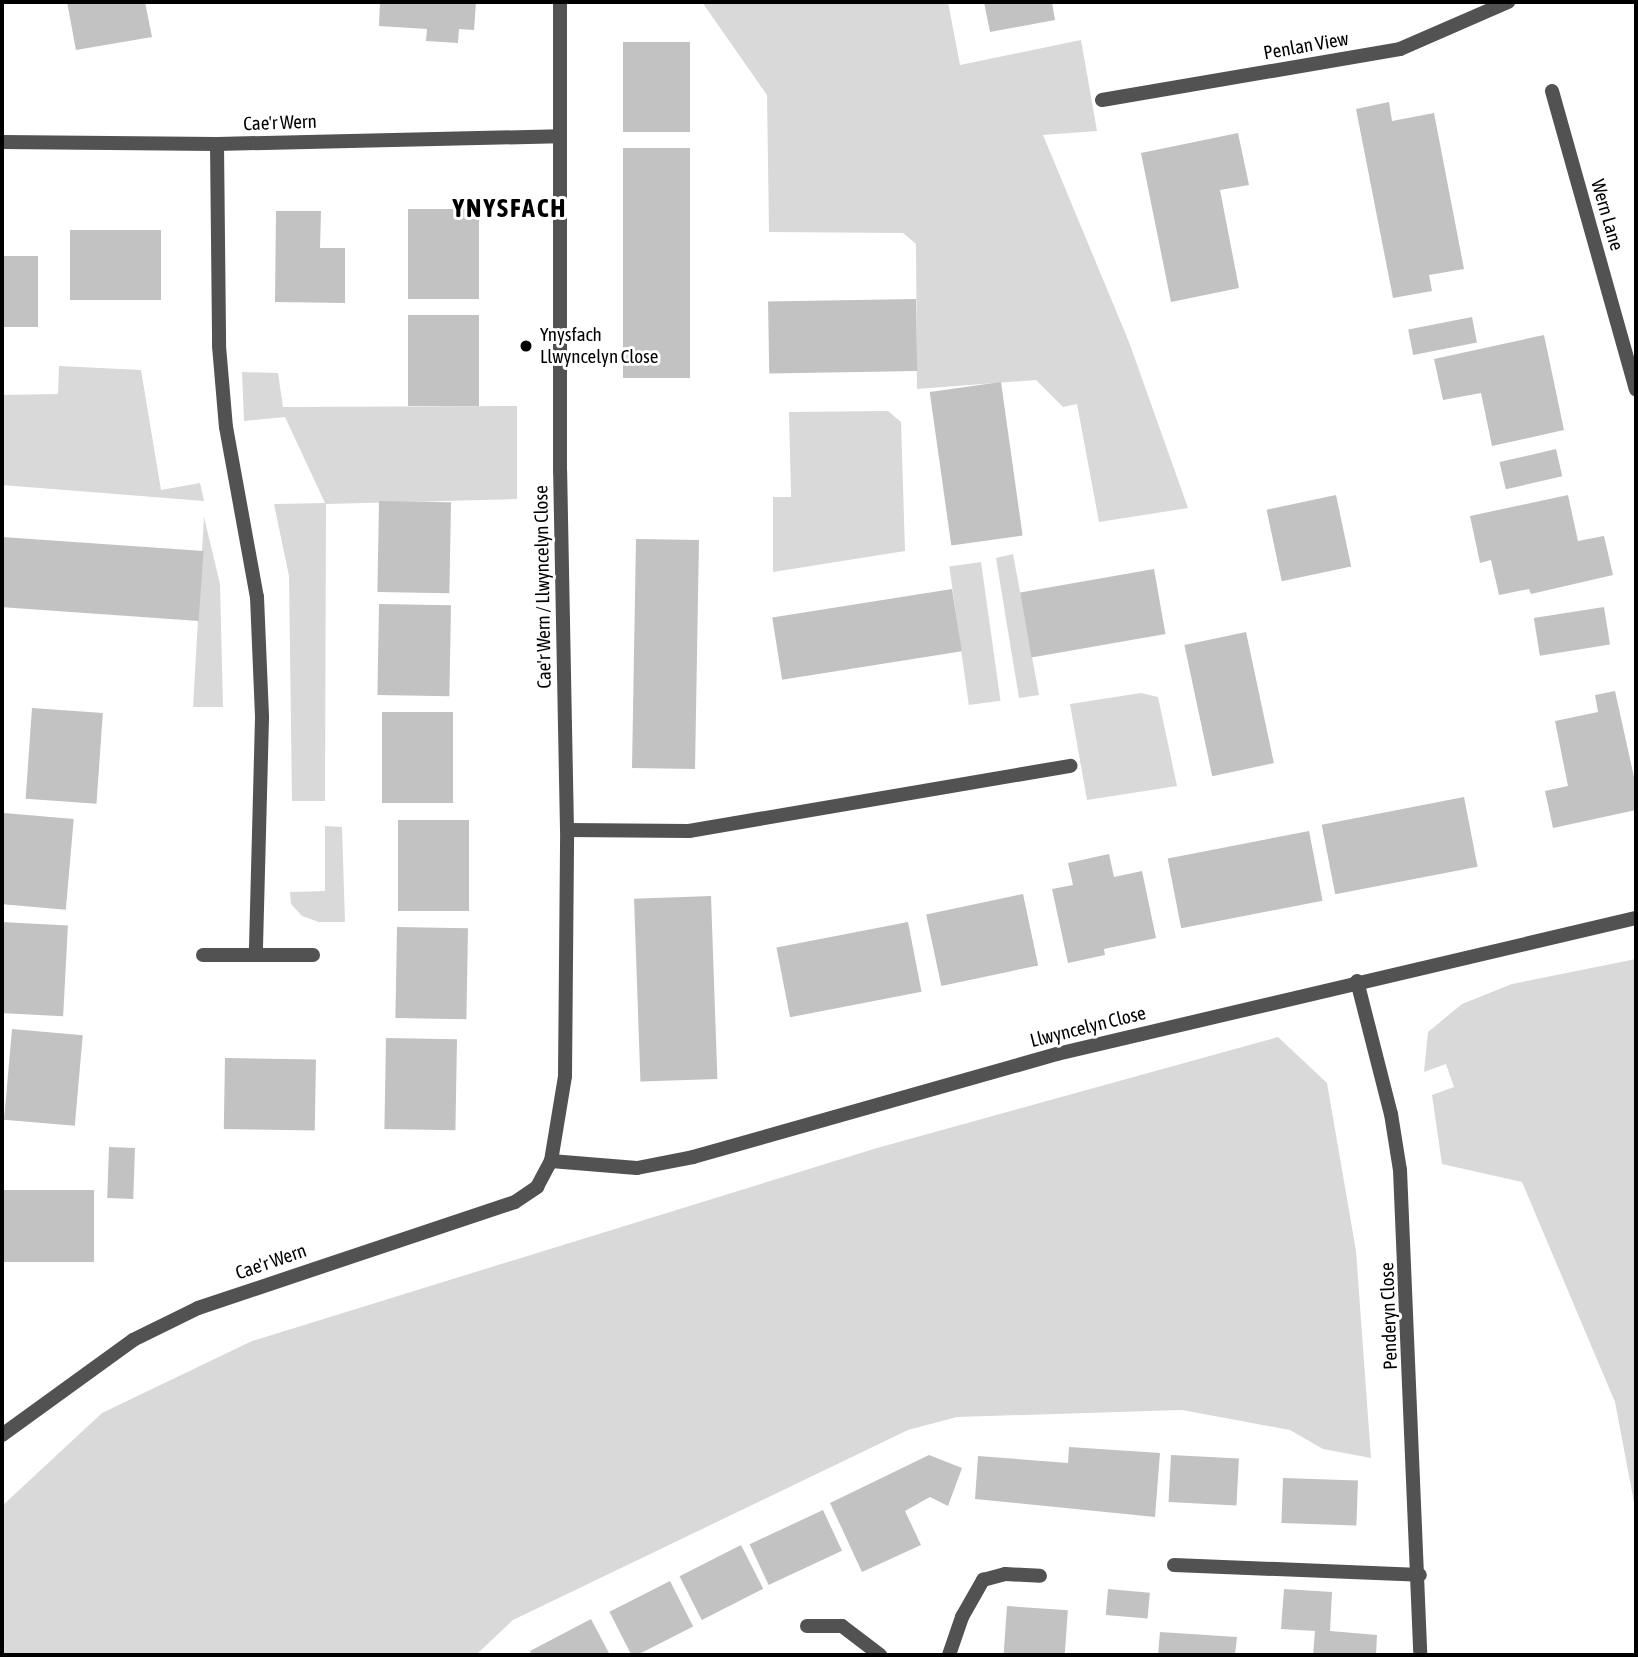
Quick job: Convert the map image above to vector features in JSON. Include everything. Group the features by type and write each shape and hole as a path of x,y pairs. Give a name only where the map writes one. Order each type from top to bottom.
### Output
{"street":[{"name":"Penlan View","path":"1102,100 1400,49 1508,2"},
{"name":"Cae'r Wern / Llwyncelyn Close","path":"551,1161 565,1076 567,830 559,136 560,6"},
{"name":"Wern Lane","path":"1552,91 1636,389"},
{"name":"Cae'r Wern","path":"2,142 217,145 559,136"},
{"path":"217,145 219,346 226,427 258,621 262,718 256,955"},
{"path":"567,830 689,831 1072,766"},
{"name":"Llwyncelyn Close","path":"551,1161 637,1168 693,1157 1056,1054 1357,981 1636,918"},
{"path":"203,955 313,955"},
{"name":"Penderyn Close","path":"1357,981 1391,1114 1400,1170 1420,1575 1420,1655"},
{"name":"Cae'r Wern","path":"6,1432 133,1340 198,1308 516,1202 537,1187 551,1161"},
{"path":"1174,1565 1420,1575"},
{"path":"949,1655 962,1617 983,1580 1005,1574 1040,1576"},
{"path":"807,1626 842,1626 880,1655"}],"shaded area":[{"path":"702,2 948,2 960,65 1081,40 1097,131 1043,135 1129,342 1188,508 1099,522 1077,404 1063,407 1036,380 917,389 916,244 903,233 769,232 767,95"},
{"path":"59,366 141,370 161,490 200,483 204,501 2,485 2,395 58,394"},
{"path":"242,372 278,373 283,407 517,406 517,499 326,504 325,801 292,801 289,576 274,504 325,503 285,417 244,421"},
{"path":"888,411 901,422 905,551 773,572 773,497 791,497 789,412"},
{"path":"204,517 220,584 223,707 193,707"},
{"path":"1013,554 1039,695 1019,698 996,558"},
{"path":"981,562 1000,701 969,705 949,566"},
{"path":"1141,693 1158,697 1177,786 1087,800 1070,704"},
{"path":"325,826 342,827 345,922 319,922 302,916 291,904 290,892 325,891"},
{"path":"1636,959 1636,1513 1615,1402 1522,1182 1442,1164 1432,1095 1454,1087 1446,1064 1424,1072 1428,1032 1462,1004 1512,984"},
{"path":"1278,1037 1327,1083 1356,1251 1371,1458 1323,1449 1290,1430 1182,1410 957,1417 908,1430 513,1620 476,1655 2,1655 2,1506 102,1413 252,1341 877,1148"}],"building":[{"path":"67,2 145,2 152,37 76,50"},
{"path":"380,2 476,2 474,30 459,29 458,43 426,41 427,29 379,26"},
{"path":"984,2 1052,2 1055,20 990,32"},
{"path":"623,42 690,42 690,132 623,132"},
{"path":"1389,102 1392,121 1434,113 1464,269 1429,275 1432,291 1393,298 1356,109"},
{"path":"1238,133 1249,185 1220,190 1239,288 1171,302 1141,153"},
{"path":"623,148 690,148 690,378 623,378"},
{"path":"408,209 479,209 479,299 408,299"},
{"path":"276,211 321,211 320,248 345,248 345,303 275,302"},
{"path":"70,230 161,230 161,300 70,300"},
{"path":"2,256 38,256 38,327 2,327"},
{"path":"916,299 917,371 769,374 768,302"},
{"path":"408,315 479,315 479,406 408,406"},
{"path":"1472,317 1477,343 1413,355 1408,329"},
{"path":"1544,335 1564,430 1492,446 1481,393 1443,400 1434,359"},
{"path":"1001,382 1023,535 951,546 930,392"},
{"path":"1556,449 1562,476 1506,489 1499,462"},
{"path":"1336,495 1351,566 1282,581 1267,510"},
{"path":"1568,495 1578,541 1604,536 1613,575 1531,594 1529,589 1499,595 1491,560 1480,563 1470,516"},
{"path":"379,501 451,502 449,593 377,592"},
{"path":"2,537 204,551 199,621 2,607"},
{"path":"636,539 699,540 695,769 632,768"},
{"path":"1154,569 1165,634 1032,658 1020,593"},
{"path":"952,589 962,651 782,680 772,617"},
{"path":"379,604 451,605 449,696 377,695"},
{"path":"1604,607 1610,645 1540,656 1534,618"},
{"path":"1246,632 1274,763 1212,776 1184,645"},
{"path":"1615,691 1636,786 1636,810 1553,828 1545,791 1568,786 1555,721 1598,712 1595,695"},
{"path":"32,708 103,713 96,804 26,799"},
{"path":"382,712 453,712 453,803 382,803"},
{"path":"1464,797 1478,867 1335,894 1322,825"},
{"path":"4,813 74,819 66,910 2,904"},
{"path":"398,820 469,820 469,911 398,911"},
{"path":"1309,831 1323,901 1181,928 1168,858"},
{"path":"1109,854 1114,877 1142,871 1156,938 1104,949 1105,955 1068,963 1052,889 1073,885 1068,863"},
{"path":"1023,894 1038,965 941,986 926,915"},
{"path":"711,896 717,1079 640,1082 634,899"},
{"path":"2,922 68,925 63,1016 2,1013"},
{"path":"908,922 922,992 790,1017 776,948"},
{"path":"397,927 468,928 466,1019 395,1018"},
{"path":"12,1029 83,1035 75,1126 4,1120"},
{"path":"386,1038 457,1039 455,1130 384,1129"},
{"path":"225,1058 316,1060 315,1131 224,1129"},
{"path":"109,1147 135,1148 133,1199 107,1198"},
{"path":"2,1190 94,1190 94,1262 2,1262"},
{"path":"1069,1447 1160,1453 1155,1517 975,1499 978,1456 1068,1463"},
{"path":"929,1455 962,1468 948,1506 930,1497 905,1511 921,1545 862,1572 830,1503"},
{"path":"1171,1455 1239,1459 1236,1505 1169,1502"},
{"path":"1283,1478 1358,1481 1356,1526 1281,1523"},
{"path":"823,1510 842,1551 769,1585 750,1544"},
{"path":"741,1545 763,1589 702,1620 680,1576"},
{"path":"670,1581 693,1626 637,1655 631,1655 609,1612"},
{"path":"1108,1589 1150,1593 1148,1619 1106,1615"},
{"path":"1284,1589 1332,1592 1330,1631 1377,1635 1376,1655 1313,1655 1315,1631 1281,1629"},
{"path":"1007,1606 1068,1610 1065,1655 1004,1655"},
{"path":"591,1619 610,1655 532,1655 530,1651"},
{"path":"1160,1632 1237,1637 1235,1655 1158,1655"}],"place":[{"name":"Ynysfach Llwyncelyn Close","path":"526,346"}],"district":[{"name":"YNYSFACH","path":"510,209"}]}
